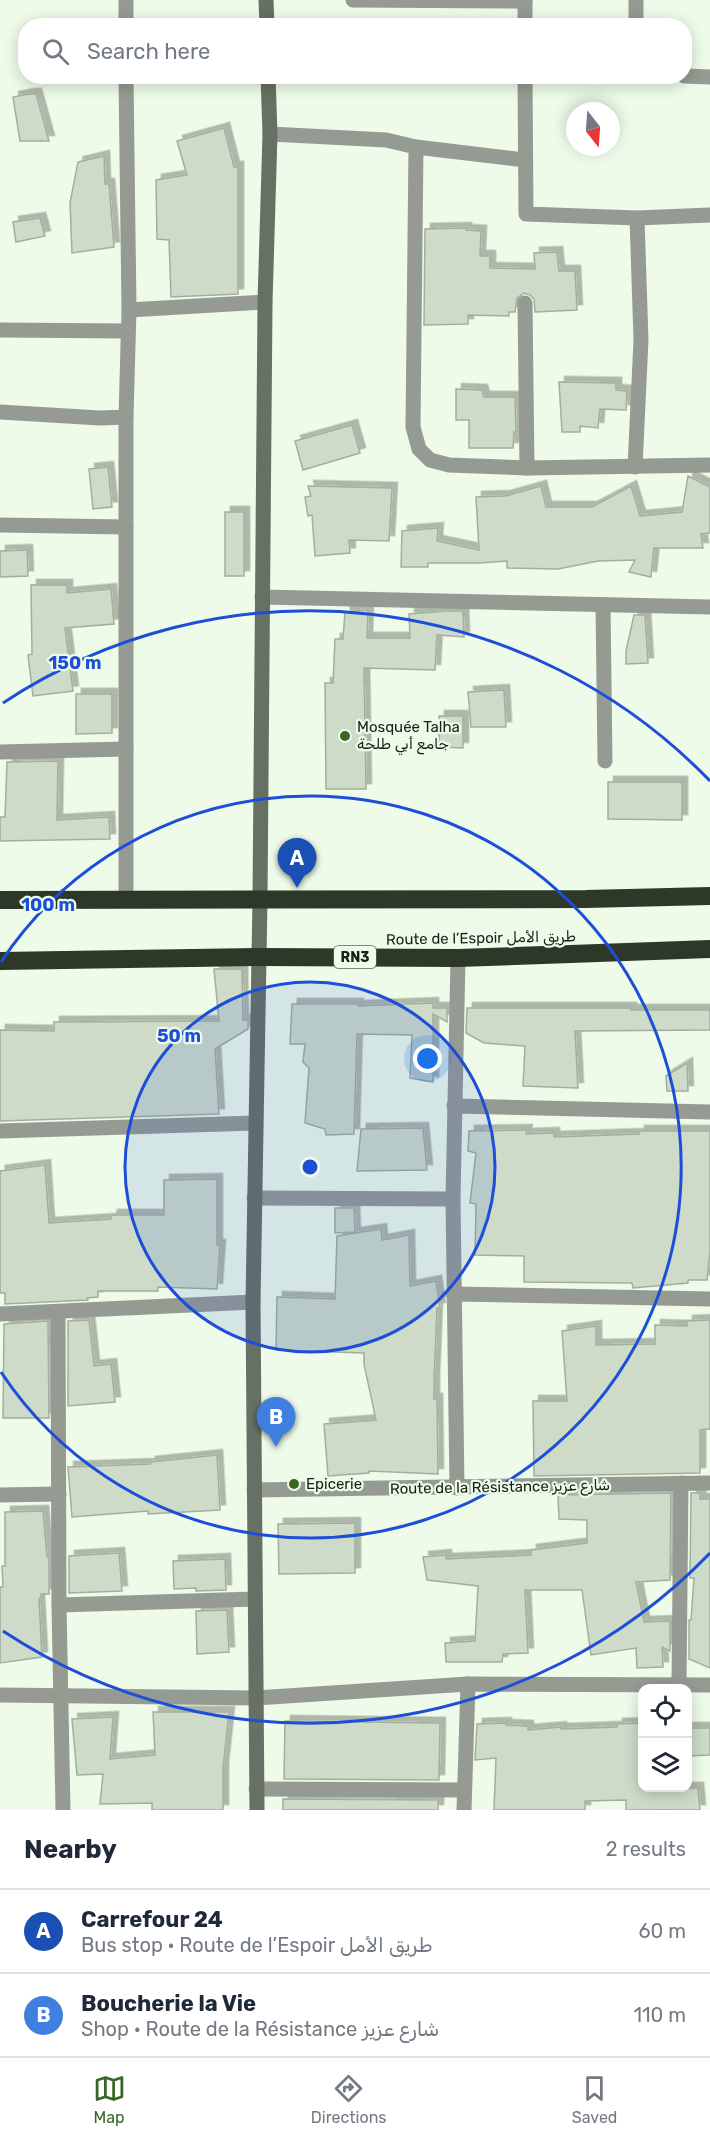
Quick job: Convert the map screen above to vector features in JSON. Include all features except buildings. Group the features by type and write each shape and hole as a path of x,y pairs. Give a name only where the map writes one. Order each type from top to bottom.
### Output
{"highway":[{"path":"0,900 586,899 710,896"},
{"name":"Route de l’Espoir طريق الأمل","path":"0,961 258,957 458,958 710,949"}],"main road":[{"path":"266,0 267,18"},
{"path":"257,1810 253,1302 260,899 265,302 270,134 268,84"}],"street":[{"path":"126,0 126,18"},
{"path":"353,0 525,1 525,18"},
{"path":"636,0 636,18"},
{"path":"692,76 710,76"},
{"path":"126,84 129,310 126,417 126,898"},
{"path":"525,84 526,214 638,218 710,215"},
{"path":"270,134 386,140 416,147 525,160"},
{"path":"416,147 413,427 419,449 430,460 449,465 527,468 710,465"},
{"path":"635,467 641,340 638,218"},
{"path":"129,310 265,302"},
{"path":"525,303 527,468"},
{"path":"0,330 127,331"},
{"path":"0,412 100,418 126,417"},
{"path":"0,525 126,528"},
{"path":"262,597 710,607"},
{"path":"603,605 605,761"},
{"path":"0,752 126,748"},
{"path":"457,1488 453,1199 458,958"},
{"path":"454,1106 710,1112"},
{"path":"0,1131 255,1123"},
{"path":"254,1197 453,1199"},
{"path":"453,1294 710,1299"},
{"path":"0,1314 253,1302"},
{"path":"58,1312 59,1605 63,1810"},
{"path":"679,1684 681,1483"},
{"name":"Route de la Résistance شارع عزيز","path":"254,1490 710,1483"},
{"path":"0,1495 59,1494"},
{"path":"59,1605 255,1599"},
{"path":"0,1695 256,1698 468,1684 638,1685"},
{"path":"464,1810 468,1684"},
{"path":"692,1685 710,1685"},
{"path":"256,1789 464,1790"}],"place":[{"name":"Mosquée Talha جامع أبي طلحة","path":"345,736"},
{"name":"Carrefour 24","path":"297,888"},
{"name":"Boucherie la Vie","path":"276,1447"},
{"name":"Epicerie","path":"294,1484"}]}
